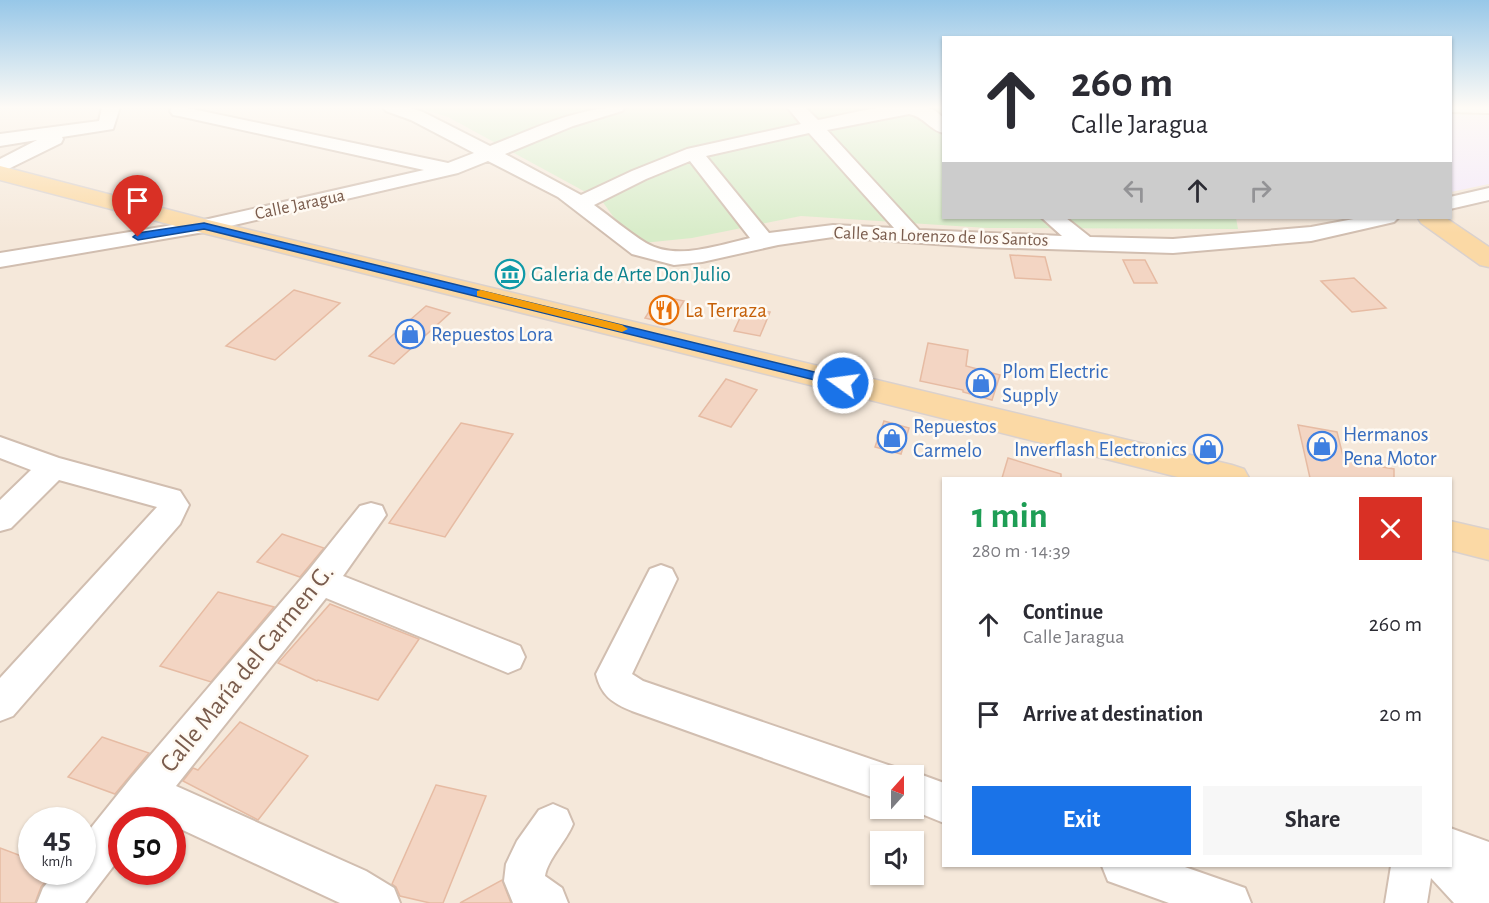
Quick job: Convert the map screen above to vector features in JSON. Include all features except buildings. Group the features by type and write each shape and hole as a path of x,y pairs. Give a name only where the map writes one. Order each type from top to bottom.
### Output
{"main road":[{"path":"0,172 204,226 1228,477"},
{"path":"1431,219 1489,259"},
{"path":"1452,536 1489,545"}],"street":[{"path":"0,167 34,149"},
{"path":"358,149 451,169"},
{"name":"Calle San Lorenzo de los Santos","path":"483,149 566,193 640,249 674,258 833,231 1173,246 1240,242 1311,234 1382,219"},
{"name":"Calle Jaragua","path":"0,260 204,226 328,199 451,169 496,149"},
{"path":"579,204 694,153 711,149"},
{"path":"836,149 913,236"},
{"path":"694,153 764,241"},
{"path":"1452,203 1489,194"},
{"path":"1054,219 1084,243"},
{"path":"0,447 53,467 169,499 174,505 169,515 0,704"},
{"path":"0,519 53,467"},
{"name":"Calle María del Carmen G.","path":"133,807 320,581 371,515"},
{"path":"661,579 614,674 616,683 632,694 870,777"},
{"path":"320,581 508,657"},
{"path":"924,796 942,802"},
{"path":"548,903 528,888 524,877 526,867 553,824"},
{"path":"186,832 358,897"},
{"name":"Calle María del Carmen G.","path":"58,903 108,839"},
{"path":"1452,849 1489,863"},
{"path":"1126,867 1230,903"},
{"path":"1406,903 1412,867"},
{"path":"1448,867 1484,903"}],"shaded area":[{"path":"0,149 942,149 942,219 1452,219 1452,149 1489,149 1489,903 0,903"},
{"path":"1452,149 1489,149 1489,184 1452,192"}],"green space":[{"path":"507,149 942,149 942,219 1236,219 1238,229 987,228 801,216 692,238 633,244 602,201"}],"slow traffic":[{"path":"481,294 622,329"}],"place":[{"name":"Galeria de Arte Don Julio","path":"510,274"},
{"name":"La Terraza","path":"664,310"},
{"name":"Repuestos Lora","path":"410,334"},
{"name":"Plom Electric Supply","path":"981,383"},
{"name":"Repuestos Carmelo","path":"892,438"},
{"name":"Hermanos Pena Motor","path":"1322,446"},
{"name":"Inverflash Electronics","path":"1208,449"}],"route":[{"path":"138,237 204,226 843,383"}]}
